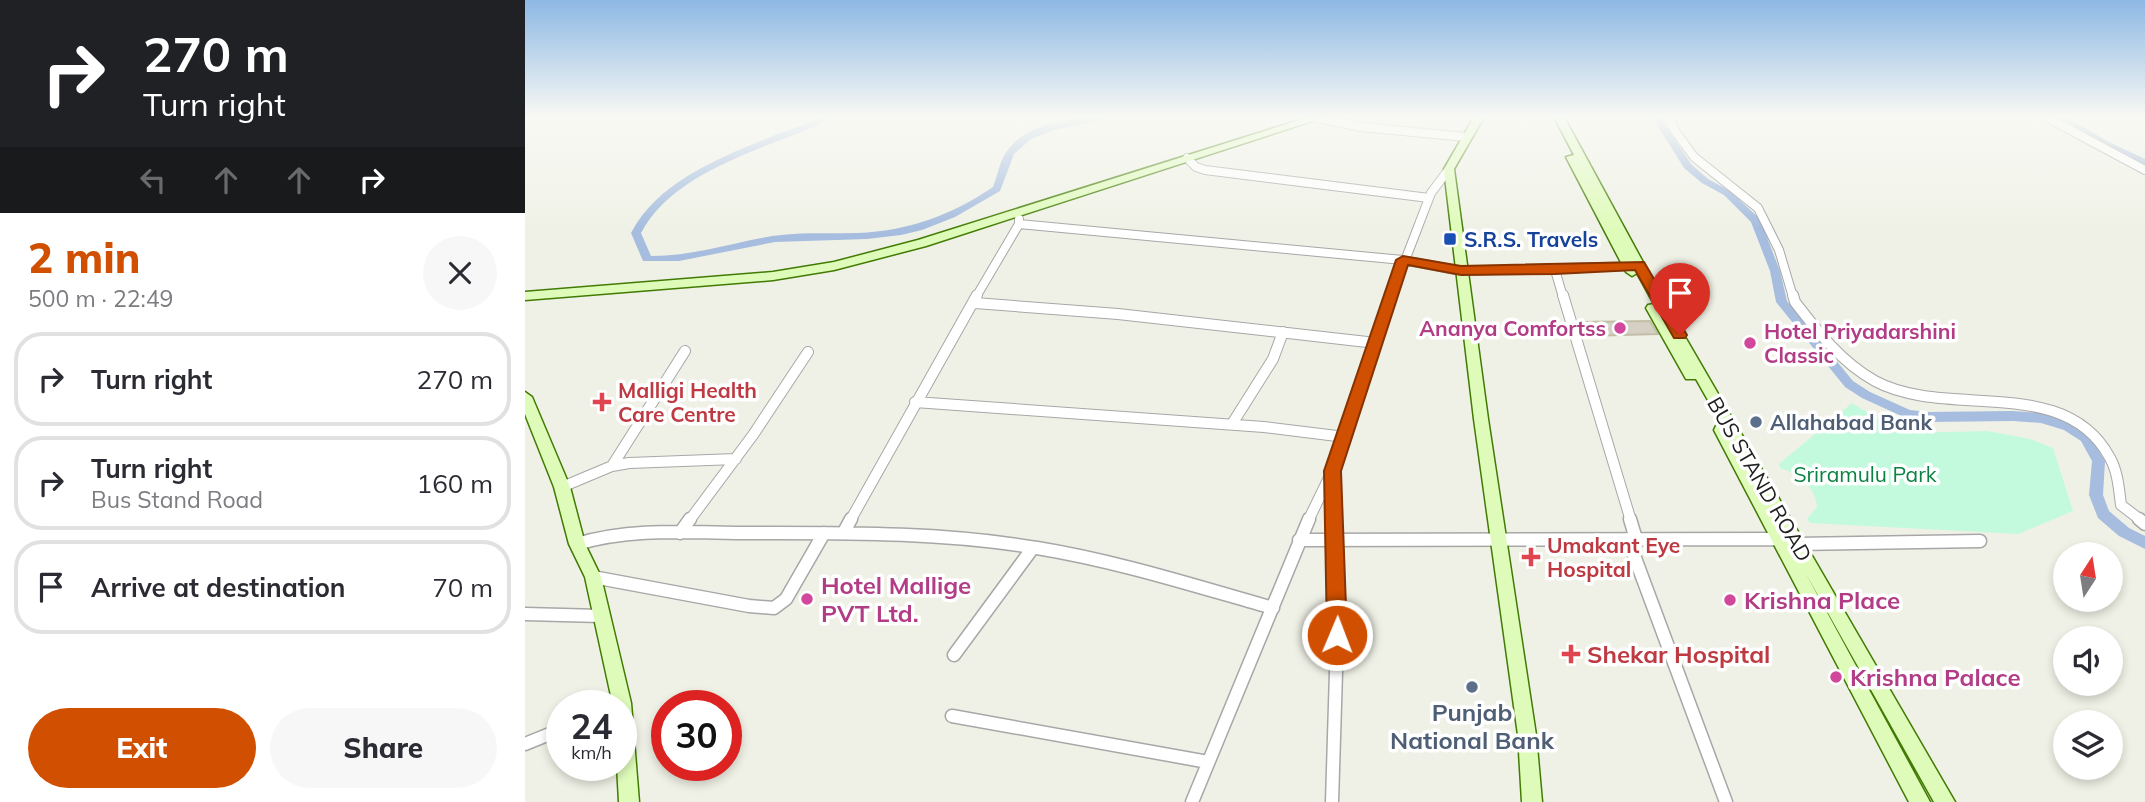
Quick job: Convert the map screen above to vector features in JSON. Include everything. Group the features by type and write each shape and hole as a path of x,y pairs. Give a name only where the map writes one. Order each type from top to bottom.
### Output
{"street":[{"path":"525,294 757,271 859,254 1178,154"},
{"path":"525,294 706,283 822,268 1018,218 1199,154"},
{"path":"1192,802 1299,540 1332,471 1403,260 1429,198 1457,154"},
{"name":"BUS STAND ROAD","path":"1570,154 1945,802"},
{"name":"BUS STAND ROAD","path":"1578,154 1634,266 1920,802"},
{"path":"1694,154 1758,208 1779,250 1795,302 1826,343 1837,353 1875,381 1906,393 2031,406 2076,420 2091,432 2110,458 2116,474 2121,505 2145,524"},
{"path":"2113,154 2145,170"},
{"path":"1187,158 1196,167 1205,170 1429,198"},
{"path":"1449,169 1527,735 1532,802"},
{"path":"1018,218 1403,260 1461,271 1634,266"},
{"path":"844,532 915,402 975,303 1018,218"},
{"path":"1555,270 1632,539 1726,802"},
{"path":"975,303 1118,314 1375,343"},
{"path":"1232,425 1273,359 1283,332"},
{"path":"612,466 685,351"},
{"path":"680,533 736,459 808,352"},
{"path":"525,397 562,487 577,544 593,577 616,690"},
{"path":"915,402 1232,425 1345,437"},
{"path":"562,487 612,466 638,462 736,459"},
{"path":"1332,471 1338,607 1332,802"},
{"path":"577,544 602,535 680,533 844,532 916,536 1076,555 1273,608"},
{"path":"593,577 749,606 774,608 786,599 824,533"},
{"path":"1299,540 1780,539 1797,544 1980,541"},
{"path":"954,655 1031,549"},
{"path":"525,614 601,616"},
{"path":"952,716 1208,762"},
{"path":"525,744 546,735"},
{"path":"627,781 629,802"}],"green space":[{"name":"Sriramulu Park","path":"1852,403 1902,433 1987,431 2030,439 2053,448 2073,511 2018,534 1810,523 1807,519 1817,507 1810,487 1780,468 1779,464"}],"building":[{"name":"Ananya Comfortss","path":"1650,321 1658,334 1585,336 1581,322"}],"waterway":[{"path":"739,154 677,188 644,217 636,233 647,259 695,256 775,239 867,236 901,232 951,215 997,189 1009,154"},
{"path":"1680,154 1687,166 1705,181 1727,193 1756,221 1775,271 1782,302 1849,384 1866,395 1908,414 1928,417 2041,418 2068,426 2085,438 2099,461 2096,495 2103,514 2124,532 2145,543"},
{"path":"2129,154 2145,162"}],"place":[{"name":"S.R.S. Travels","path":"1450,239"},
{"name":"Ananya Comfortss","path":"1620,328"},
{"name":"Hotel Priyadarshini Classic","path":"1750,343"},
{"name":"Malligi Health Care Centre","path":"602,402"},
{"name":"Allahabad Bank","path":"1756,422"},
{"name":"Umakant Eye Hospital","path":"1531,557"},
{"name":"Hotel Mallige PVT Ltd.","path":"807,599"},
{"name":"Krishna Place","path":"1730,600"},
{"name":"Shekar Hospital","path":"1571,654"},
{"name":"Krishna Palace","path":"1836,677"},
{"name":"Punjab National Bank","path":"1472,687"}],"route":[{"path":"1337,635 1332,471 1339,457 1403,260 1461,271 1555,270 1639,265 1680,335"}]}
